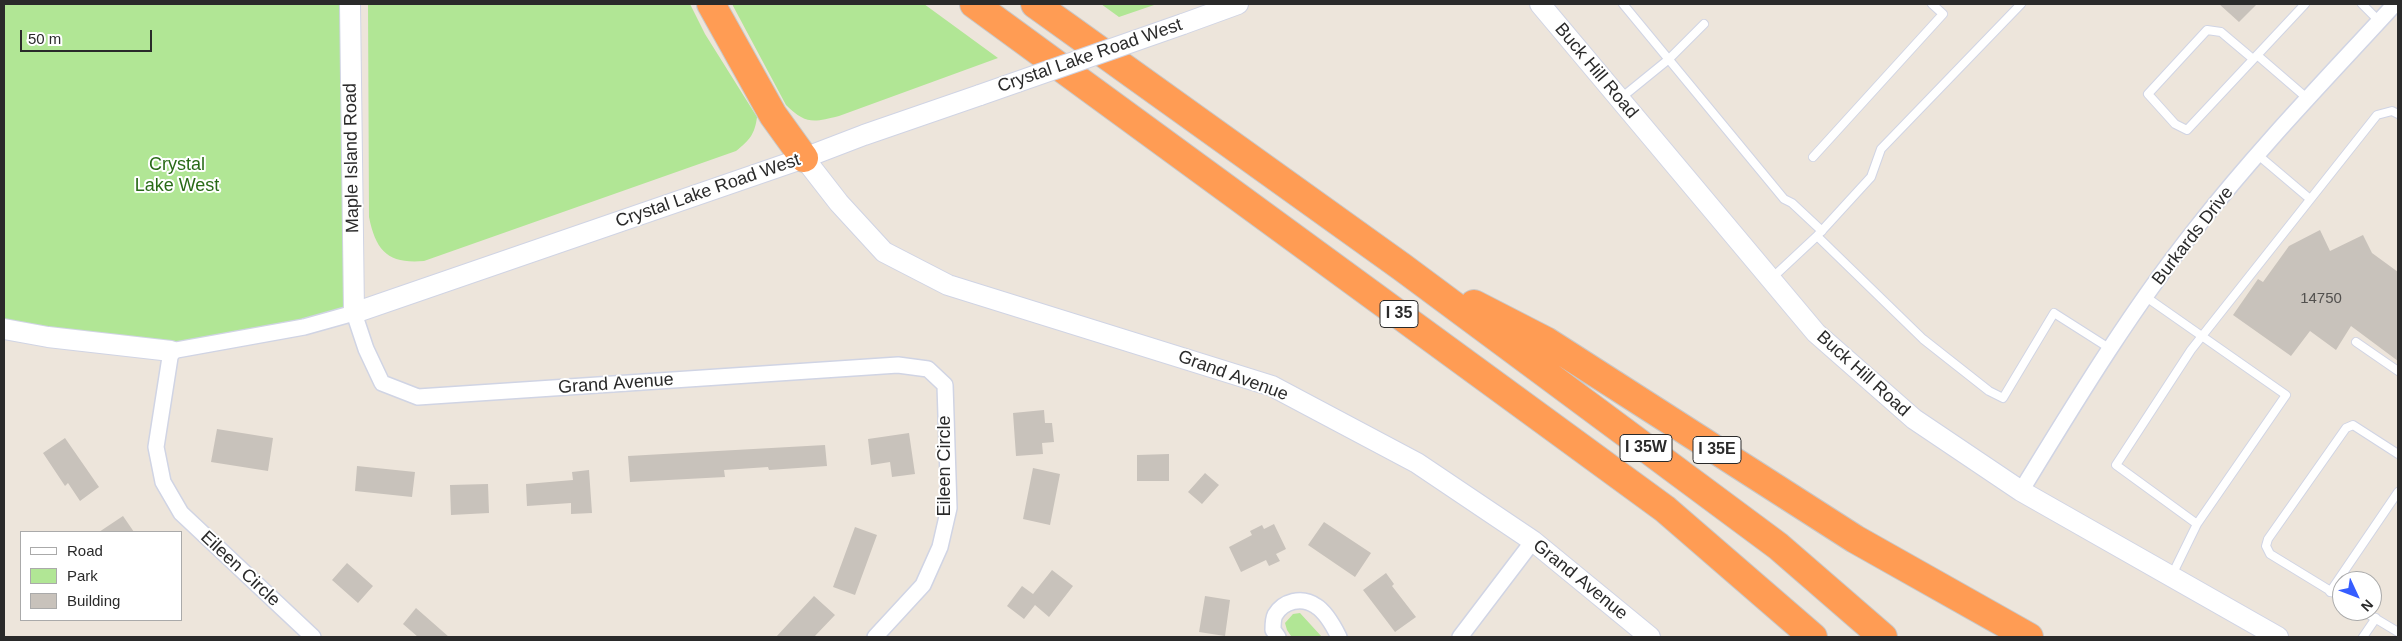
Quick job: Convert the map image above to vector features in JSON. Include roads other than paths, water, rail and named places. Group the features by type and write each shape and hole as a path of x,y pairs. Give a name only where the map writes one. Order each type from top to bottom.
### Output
{"highway":[{"path":"711,4 773,115 804,158"},
{"name":"I 35","path":"974,4 1665,509 1813,637"},
{"path":"1035,4 1402,267"},
{"name":"I 35W","path":"1402,267 1778,546 1883,637"},
{"name":"I 35E","path":"1402,267 1546,341 1856,539 2029,637"}],"street":[{"name":"Maple Island Road","path":"350,4 354,313"},
{"name":"Crystal Lake Road West","path":"171,351 304,327 354,313 804,158 864,135 1238,4"},
{"name":"Buck Hill Road","path":"1540,4 1816,333 1914,419 2021,491 2278,637"},
{"name":"Burkards Drive","path":"2021,491 2109,348 2196,227 2258,155 2395,4"},
{"name":"Grand Avenue","path":"804,158 839,203 884,252 948,285 1272,386 1417,463 1533,541 1650,637"},
{"name":"Grand Avenue","path":"354,313 366,349 382,383 418,397 898,365 928,368"},
{"path":"4,329 48,337 171,351"},
{"name":"Eileen Circle","path":"171,351 156,447 163,482 181,513 313,637"},
{"name":"Eileen Circle","path":"875,637 923,585 940,547 948,508 945,386 928,368"},
{"path":"1460,637 1533,541"},
{"path":"1278,637 1273,630 1274,616 1287,602 1300,600 1316,606 1333,625 1339,637"}],"lane":[{"path":"1623,4 1784,199 1792,203 1923,339 1990,391 2003,398 2054,313 2109,348"},
{"path":"1813,157 1943,14 1932,4"},
{"path":"1771,279 1820,234 1871,178 1881,149 2021,4"},
{"path":"2305,4 2255,57 2187,130 2175,124 2148,94 2207,30 2221,32 2255,57 2308,99"},
{"path":"2362,4 2379,21"},
{"path":"1620,99 1669,59 1704,24"},
{"path":"2197,524 2116,465 2203,335 2376,114 2392,111 2398,114"},
{"path":"2258,155 2310,199"},
{"path":"2146,297 2203,335 2286,395 2197,524 2172,577"},
{"path":"2356,342 2398,371"},
{"path":"2398,454 2353,425 2346,428 2268,539 2266,546 2270,554 2330,592 2395,502 2398,492"},
{"path":"2363,637 2374,621"},
{"path":"2381,621 2398,632"}],"park label":[{"name":"Crystal Lake West","path":"177,175"}]}
